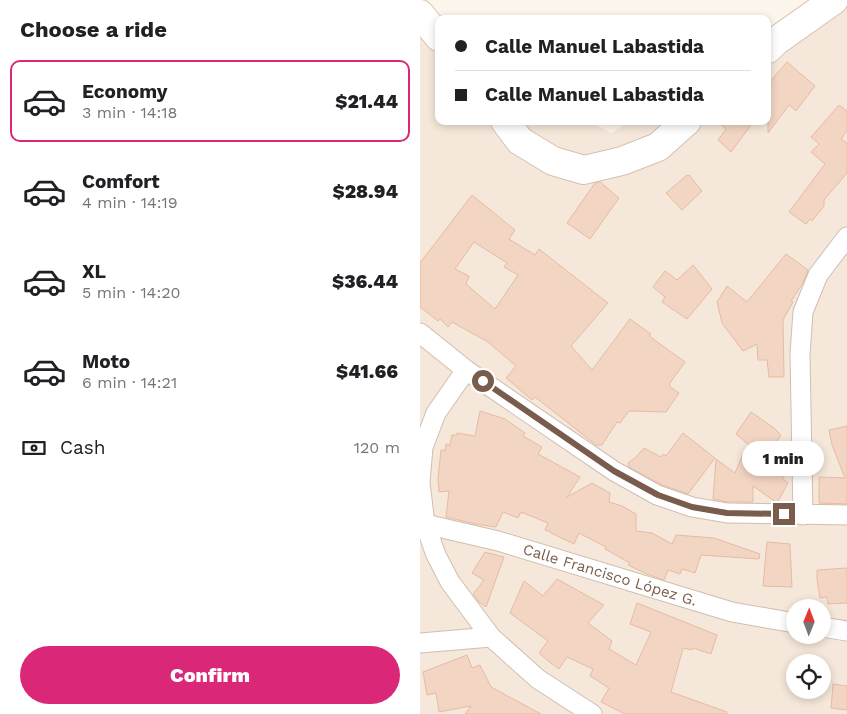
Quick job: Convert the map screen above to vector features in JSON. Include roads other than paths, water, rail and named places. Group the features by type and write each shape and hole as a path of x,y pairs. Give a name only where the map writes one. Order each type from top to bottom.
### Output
{"street":[{"path":"771,46 834,0"},
{"path":"420,14 435,32"},
{"path":"513,131 553,162 584,170 622,161 658,147 683,125"},
{"path":"803,515 800,354 803,312 818,275 844,245"},
{"path":"420,333 466,370 614,471 658,495 692,507 727,513 847,515"},
{"path":"466,370 436,413 423,447 420,483 425,524 436,555 450,582 491,638 538,679 592,714"},
{"name":"Calle Francisco López G.","path":"425,524 498,541 732,612 786,621"},
{"path":"831,628 847,631"},
{"path":"420,643 491,638"}]}
